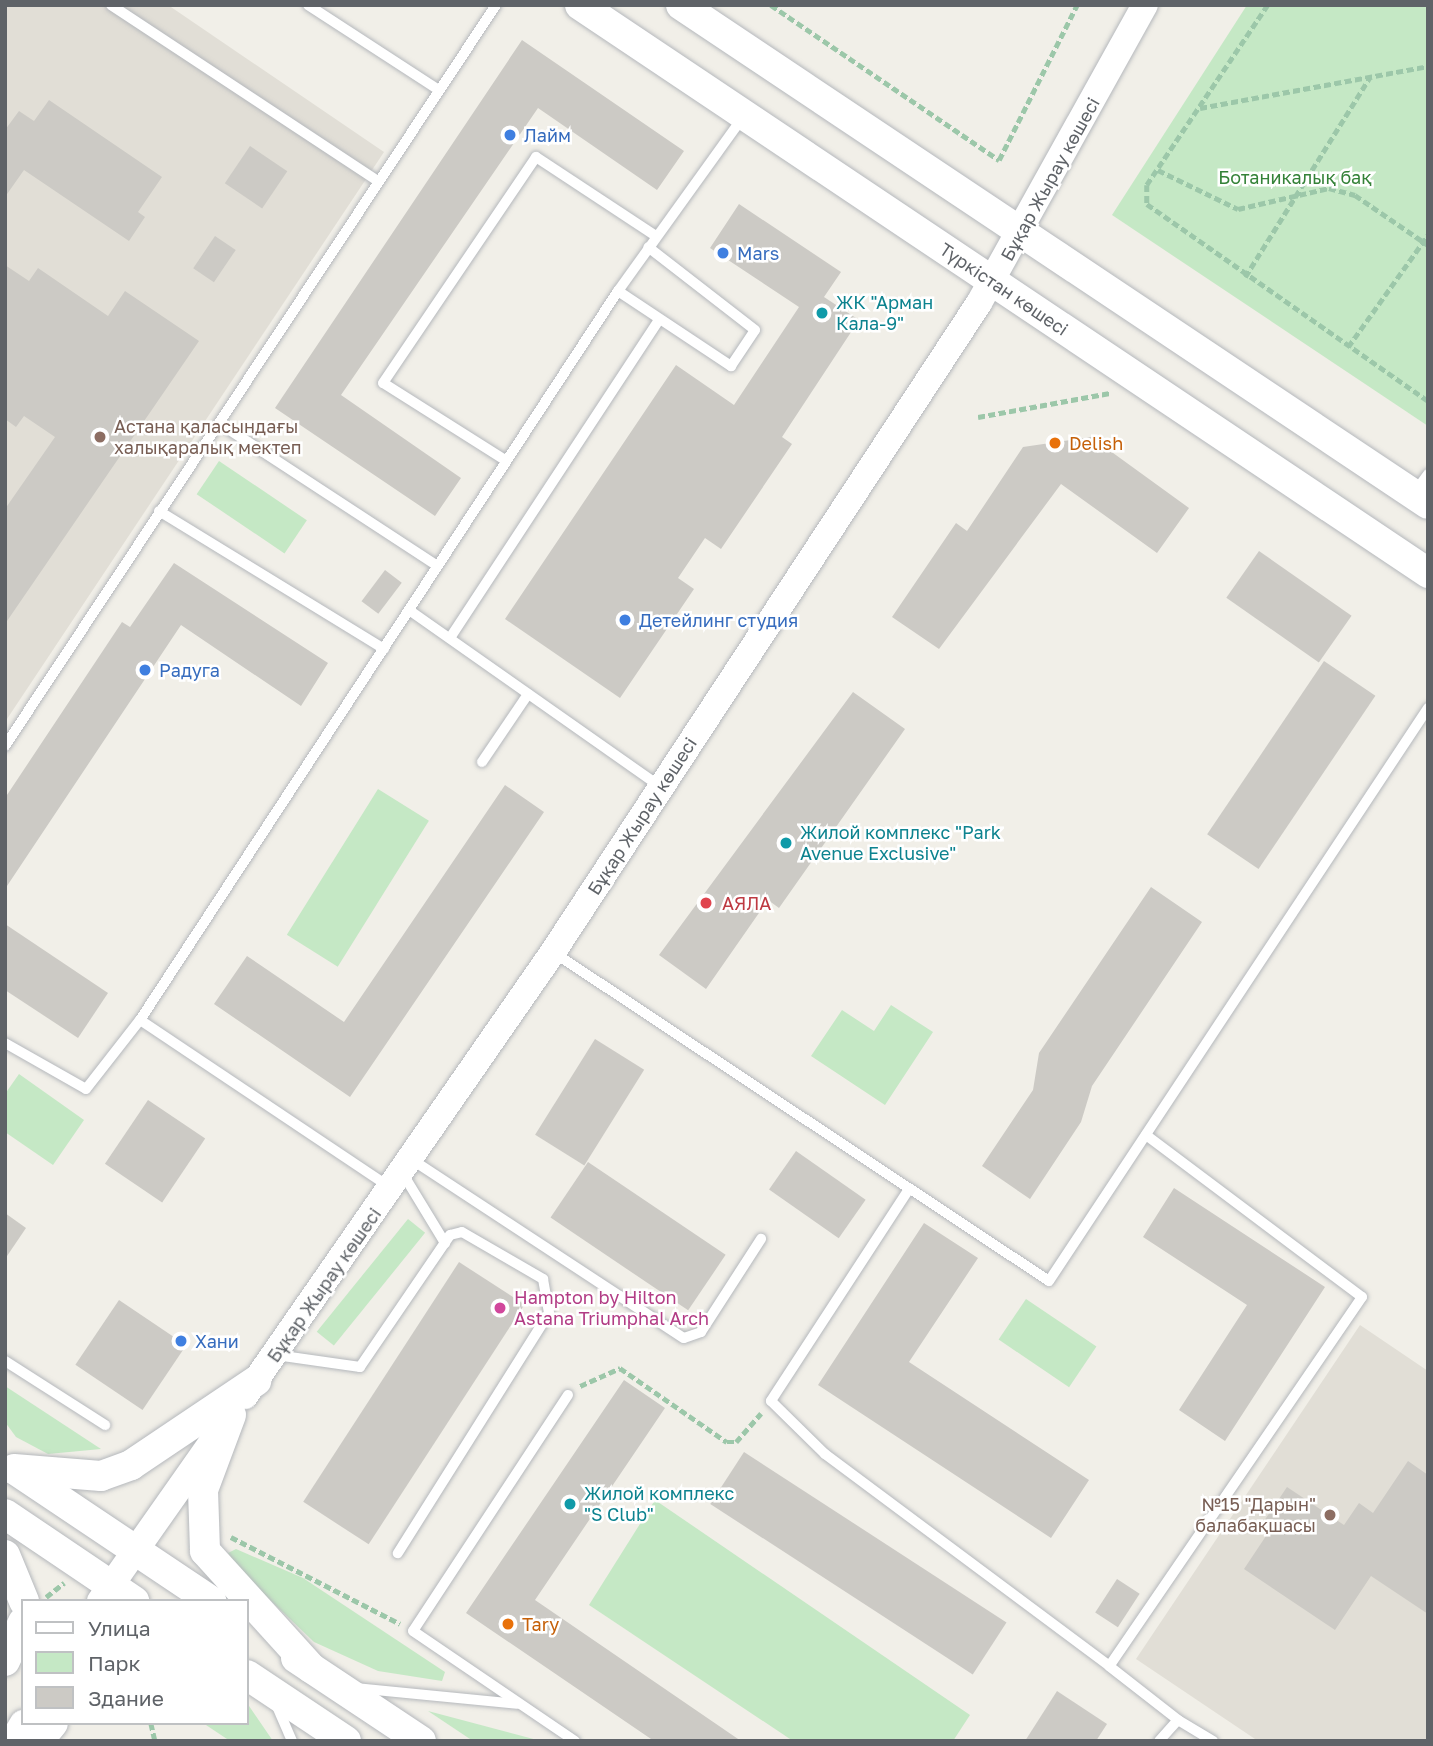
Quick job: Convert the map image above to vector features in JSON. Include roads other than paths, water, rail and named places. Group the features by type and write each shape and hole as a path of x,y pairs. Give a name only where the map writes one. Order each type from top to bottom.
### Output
{"main road":[{"name":"Түркістан көшесі","path":"580,5 1428,572"},
{"path":"681,5 1020,232 1423,491"},
{"path":"9,1466 101,1476 131,1465 256,1381"},
{"path":"231,1415 203,1490 205,1551 311,1668"},
{"path":"9,1466 208,1599"},
{"path":"5,1514 115,1596"},
{"path":"5,1555 23,1599"},
{"path":"5,1661 21,1626"},
{"path":"248,1626 421,1741"},
{"path":"259,1686 346,1741"},
{"path":"38,1741 51,1725"}],"street":[{"name":"Бұқар Жырау көшесі","path":"115,1596 135,1550 276,1355 553,951 993,282 1145,5"},
{"path":"12,1741 22,1725"}],"lane":[{"path":"111,5 376,180"},
{"path":"308,5 436,88"},
{"path":"5,746 159,511 222,425 436,88 496,5"},
{"path":"5,1043 86,1089 140,1020 618,291 745,115"},
{"path":"505,460 383,383 536,157 656,236"},
{"path":"618,291 658,321 731,366 755,330 648,247"},
{"path":"450,638 658,321"},
{"path":"222,425 436,565"},
{"path":"159,511 384,649"},
{"path":"409,610 661,787"},
{"path":"482,762 528,694"},
{"path":"553,951 1049,1281 1428,708"},
{"path":"140,1020 684,1338 701,1332 761,1239"},
{"path":"1109,1666 1362,1297 1146,1135"},
{"path":"401,1173 445,1242"},
{"path":"909,1189 771,1401 825,1454 1178,1720 1213,1741"},
{"path":"276,1355 360,1367 445,1242 462,1231 477,1237 543,1279 549,1313 398,1553"},
{"path":"5,1361 106,1425"},
{"path":"568,1395 413,1631 575,1741"},
{"path":"259,1686 292,1741"},
{"path":"340,1686 520,1704"},
{"path":"1160,1741 1178,1720"}],"place":[{"name":"Лайм","path":"510,135"},
{"name":"Mars","path":"723,253"},
{"name":"ЖК \"Арман Кала-9\"","path":"822,313"},
{"name":"Астана қаласындағы халықаралық мектеп","path":"100,437"},
{"name":"Delish","path":"1055,443"},
{"name":"Детейлинг студия","path":"625,620"},
{"name":"Радуга","path":"145,670"},
{"name":"Жилой комплекс \"Park Avenue Exclusive\"","path":"786,843"},
{"name":"АЯЛА","path":"706,903"},
{"name":"Hampton by Hilton Astana Triumphal Arch","path":"500,1308"},
{"name":"Хани","path":"181,1341"},
{"name":"Жилой комплекс \"S Club\"","path":"570,1504"},
{"name":"№15 \"Дарын\" балабақшасы","path":"1330,1515"},
{"name":"Tary","path":"508,1624"}],"park label":[{"name":"Ботаникалық бақ","path":"1295,177"}]}
